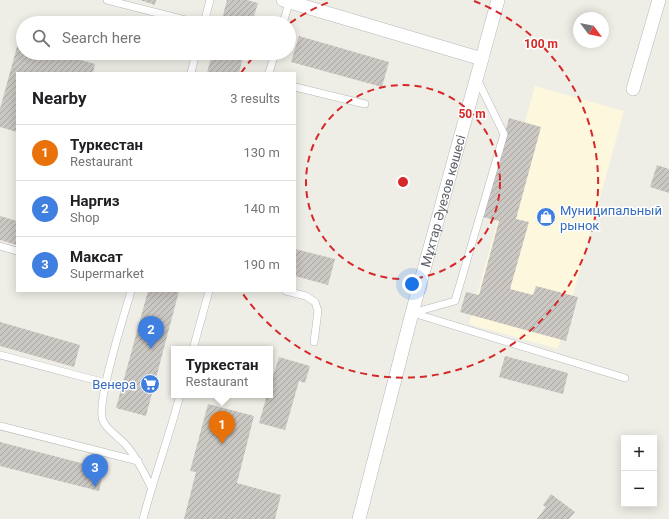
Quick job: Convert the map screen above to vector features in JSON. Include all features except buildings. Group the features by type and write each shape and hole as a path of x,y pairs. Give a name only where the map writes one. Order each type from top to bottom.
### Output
{"street":[{"name":"Мұхтар Әуезов көшесі","path":"359,519 412,313 498,0"},
{"path":"633,89 659,0"},
{"path":"287,1 482,59"}],"lane":[{"path":"107,0 170,16"},
{"path":"206,16 210,0"},
{"path":"284,16 287,1"},
{"path":"191,72 194,60"},
{"path":"269,72 273,60"},
{"path":"412,313 455,301 504,134 476,79"},
{"path":"296,87 365,104"},
{"path":"0,246 16,251"},
{"path":"132,292 106,383 101,415 103,422 125,444 138,461 151,486"},
{"path":"194,346 209,292"},
{"path":"290,292 306,296 316,302 318,311 314,342"},
{"path":"412,313 625,378"},
{"path":"0,355 106,383"},
{"path":"143,519 151,486 170,434 179,398"},
{"path":"0,426 138,461"}],"shaded area":[{"name":"Муниципальный рынок","path":"535,86 624,111 558,349 469,324"}],"place":[{"name":"Муниципальный рынок","path":"546,217"},
{"name":"Наргиз","path":"151,349"},
{"name":"Венера","path":"150,384"},
{"name":"Туркестан","path":"222,444"},
{"name":"Максат","path":"95,487"}]}
